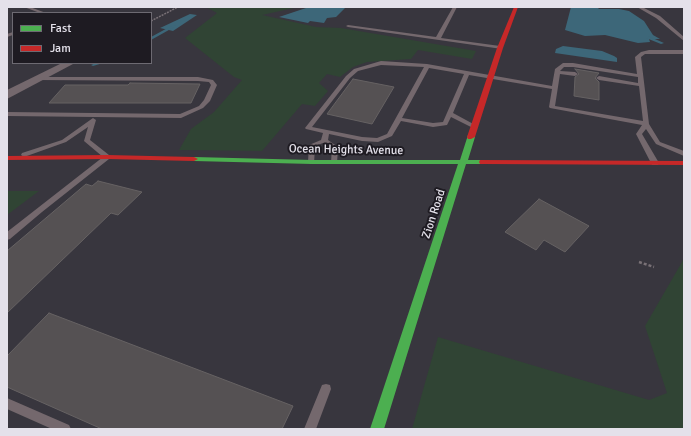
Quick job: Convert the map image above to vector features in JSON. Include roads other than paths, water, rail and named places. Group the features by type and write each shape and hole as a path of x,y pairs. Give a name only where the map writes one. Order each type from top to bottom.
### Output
{"street":[{"name":"Zion Road","path":"377,429 476,127 500,48 516,7"},
{"path":"7,95 68,64"},
{"name":"Ocean Heights Avenue","path":"10,158 107,157 312,162 684,164"}],"lane":[{"path":"26,7 41,12"},
{"path":"438,39 455,7"},
{"path":"639,7 658,17 684,40"},
{"path":"348,26 500,48"},
{"path":"684,52 649,52 641,54 638,57 646,124 658,143 684,154"},
{"path":"427,66 390,135 378,140 354,138 308,128 348,77 356,70 381,63 427,66 555,88"},
{"path":"640,76 567,65 561,66 558,72 552,107 646,124"},
{"path":"558,72 575,74"},
{"path":"399,119 440,125 445,124 467,73"},
{"path":"599,78 641,85"},
{"path":"7,114 95,117 181,116 196,111 207,101 214,85 211,81 190,79 38,79"},
{"path":"450,114 476,127"},
{"path":"7,237 107,157 86,141 95,117"},
{"path":"10,158 64,141 95,117"},
{"path":"646,124 639,134 655,163"},
{"path":"312,162 312,146 324,140 327,132"},
{"path":"324,140 335,147 335,162"},
{"path":"310,429 326,389"},
{"path":"7,403 65,429"}],"water":[{"path":"309,7 346,7 336,17 327,18 324,23 310,21 308,23 279,17"},
{"path":"571,7 597,7 599,9 619,9 629,11 644,21 653,35 660,39 649,39 650,42 638,43 605,35 585,36 565,30"},
{"path":"190,14 197,15 173,31 160,28"},
{"path":"563,46 602,51 617,58 617,62 555,53 556,49"}],"waterway":[{"path":"152,38 174,26"},
{"path":"647,37 662,43"},
{"path":"93,65 97,64"}]}
